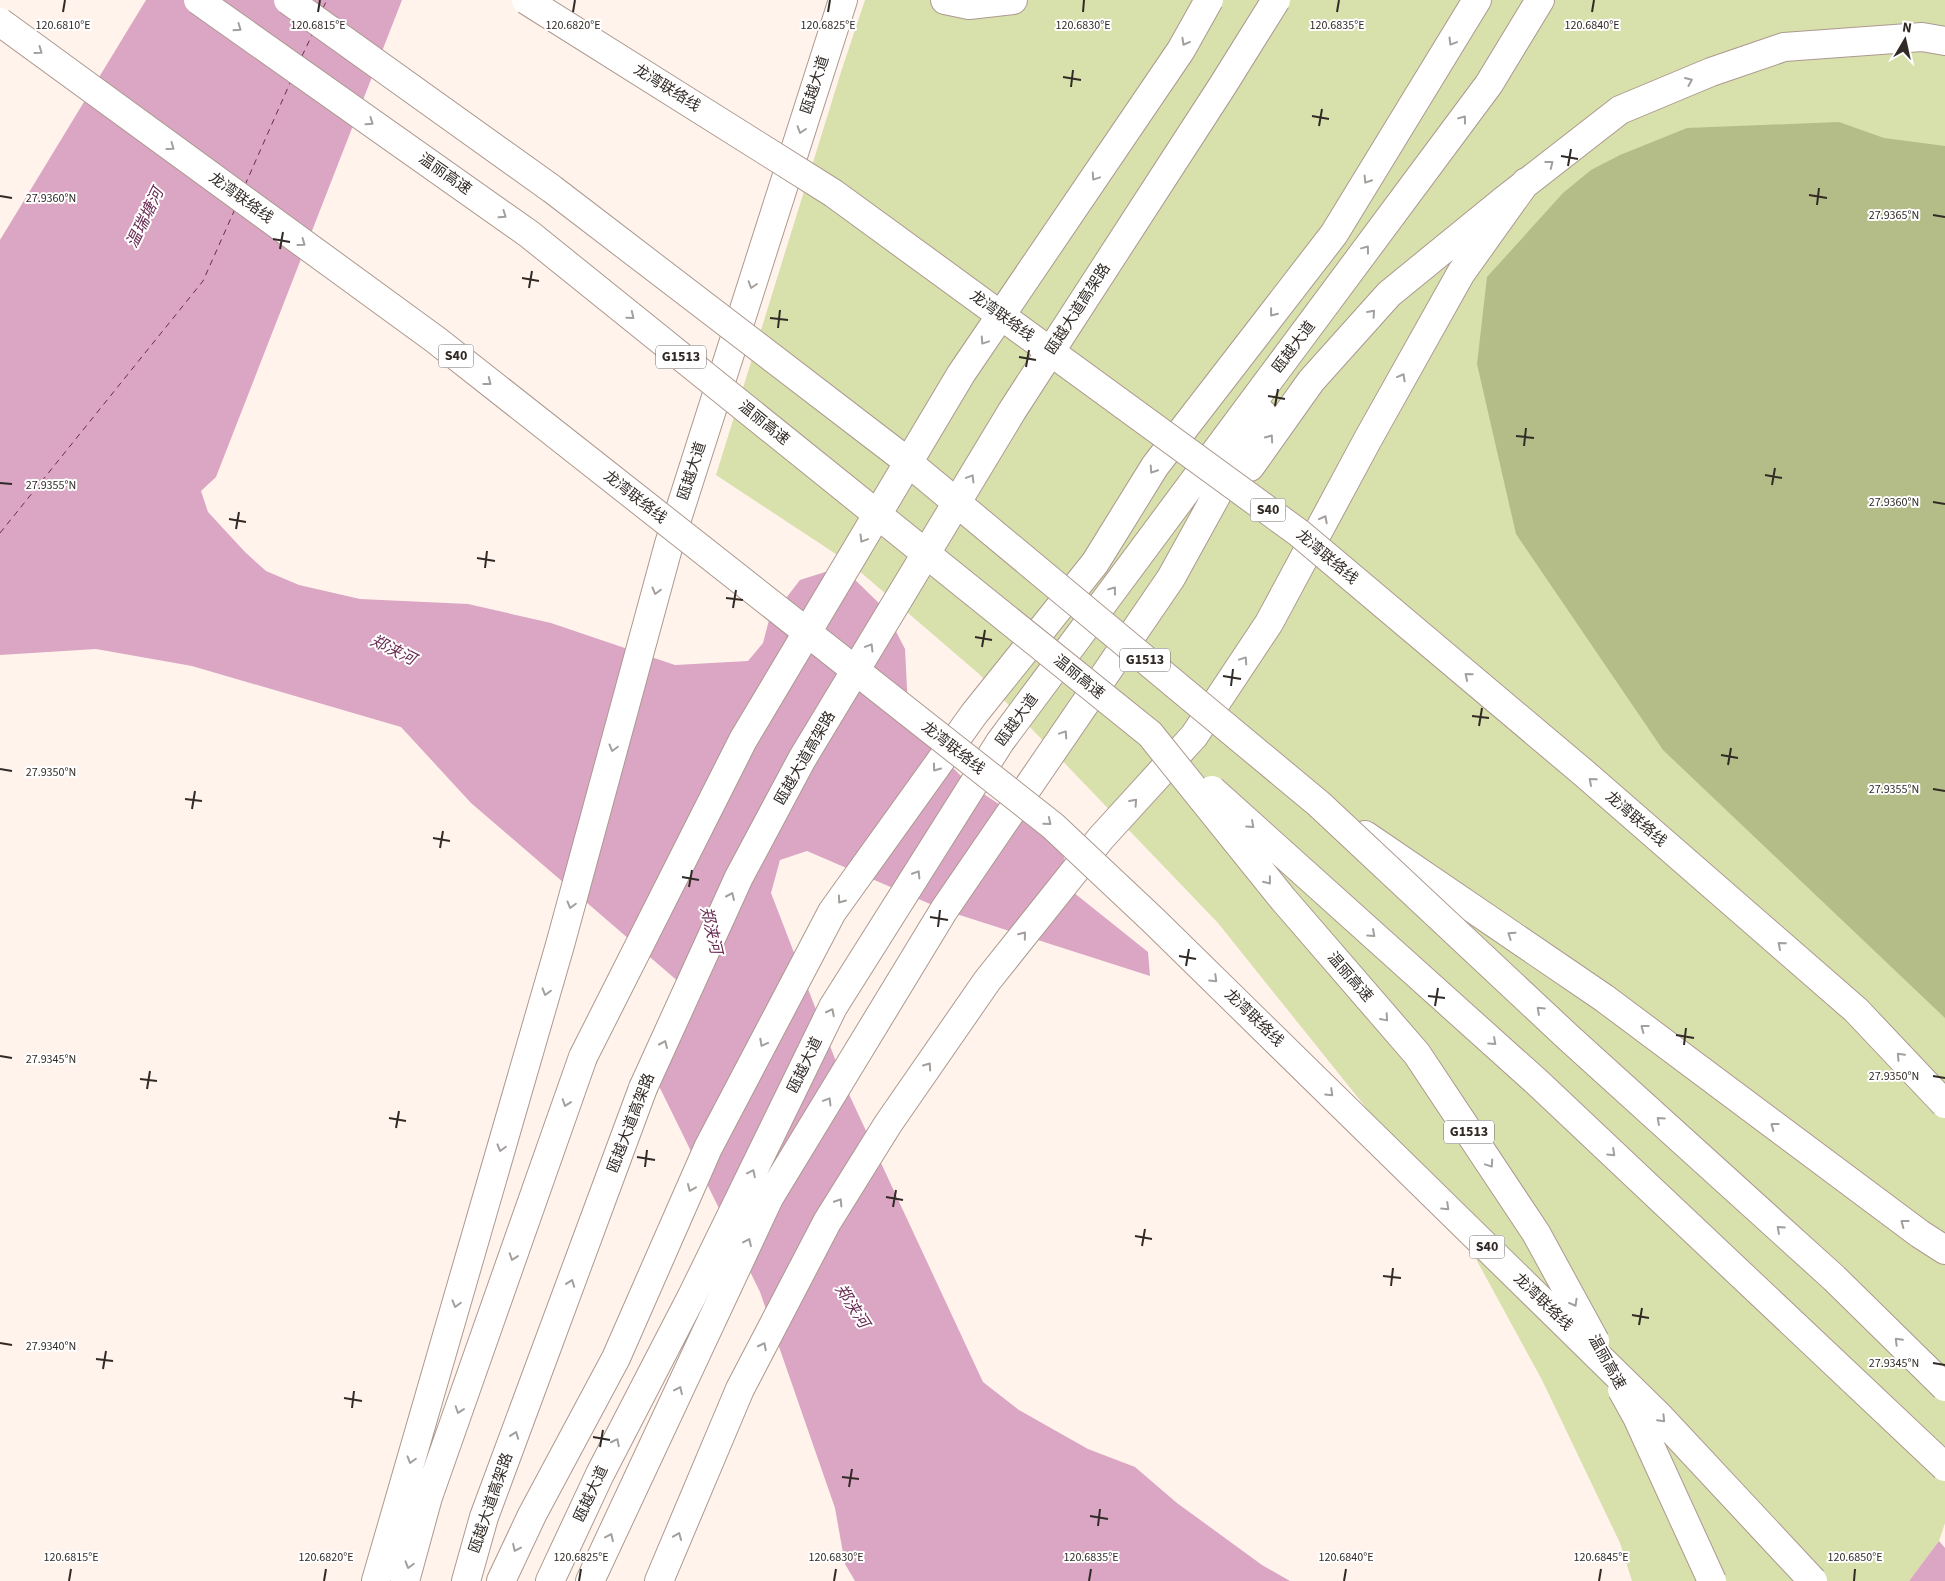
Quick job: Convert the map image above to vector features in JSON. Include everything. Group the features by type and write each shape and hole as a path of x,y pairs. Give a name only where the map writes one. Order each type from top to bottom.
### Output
{"highway":[{"name":"温丽高速","path":"198,0 530,234 1150,734 1283,899 1417,1054 1531,1225 1637,1417 1712,1581"},
{"name":"G1513","path":"288,0 552,190 903,458 1319,804 1569,1038 1834,1278 1945,1387"},
{"name":"龙湾联络线","path":"526,0 833,193 1299,533 1585,774 1856,1010 1945,1104"},
{"name":"瓯越大道","path":"376,1581 560,945 669,544 842,0"},
{"path":"945,0 969,5 1013,0"},
{"path":"404,1581 428,1497 583,1058 743,740 961,374 1181,50 1209,0"},
{"name":"瓯越大道高架路","path":"466,1581 484,1517 644,1088 739,877 802,759 1006,420 1276,0"},
{"path":"501,1581 532,1515 616,1358 708,1148 832,912 974,714 1095,563 1156,466 1334,234 1477,0"},
{"name":"瓯越大道","path":"550,1581 600,1474 692,1296 833,1007 1000,742 1489,84 1540,0"},
{"name":"龙湾联络线","path":"0,22 436,340 1052,826 1154,921 1660,1416 1813,1581"},
{"path":"590,1581 769,1198 944,910 1171,578 1310,381 1388,294 1526,182 1620,110 1720,69 1784,47 1922,37 1945,41"},
{"path":"659,1581 740,1389 827,1222 888,1124 987,981 1101,838 1194,736 1269,623 1368,439 1461,273 1526,182"},
{"path":"1171,578 1313,320"},
{"path":"1150,734 1538,1083 1945,1467"},
{"path":"1319,804 1604,998 1920,1234 1945,1250"}],"green space":[{"path":"865,0 1945,0 1945,1523 1939,1541 1909,1581 1632,1581 1620,1543 1542,1380 1452,1215 1218,923 979,674 851,564 716,475"},
{"path":"1839,122 1884,138 1945,146 1945,1018 1663,750 1516,534 1477,364 1487,277 1563,193 1591,170 1620,155 1687,128"}],"water":[{"path":"146,0 402,0 216,477 201,491 208,512 245,552 266,571 299,585 360,599 468,604 551,623 675,665 748,661 763,643 769,620 800,580 825,572 849,574 884,608 905,649 908,708 932,747 969,784 1061,846 1073,892 1148,952 1150,976 944,910 807,851 780,860 771,893 847,1090 983,1382 1019,1410 1088,1449 1135,1467 1177,1503 1262,1565 1290,1581 855,1581 845,1564 835,1508 760,1292 657,1082 680,983 471,803 401,727 192,666 96,649 0,655 0,240"},
{"path":"1939,1541 1945,1548 1945,1581 1909,1581"}],"ferry route":[{"path":"323,8 327,0"},
{"path":"302,56 313,33"},
{"path":"245,185 290,83"},
{"path":"0,533 203,281 235,209"}],"water label":[{"name":"温瑞塘河","path":"145,218"},
{"name":"郑浃河","path":"393,650"},
{"name":"郑浃河","path":"711,930"},
{"name":"郑浃河","path":"852,1306"}]}
